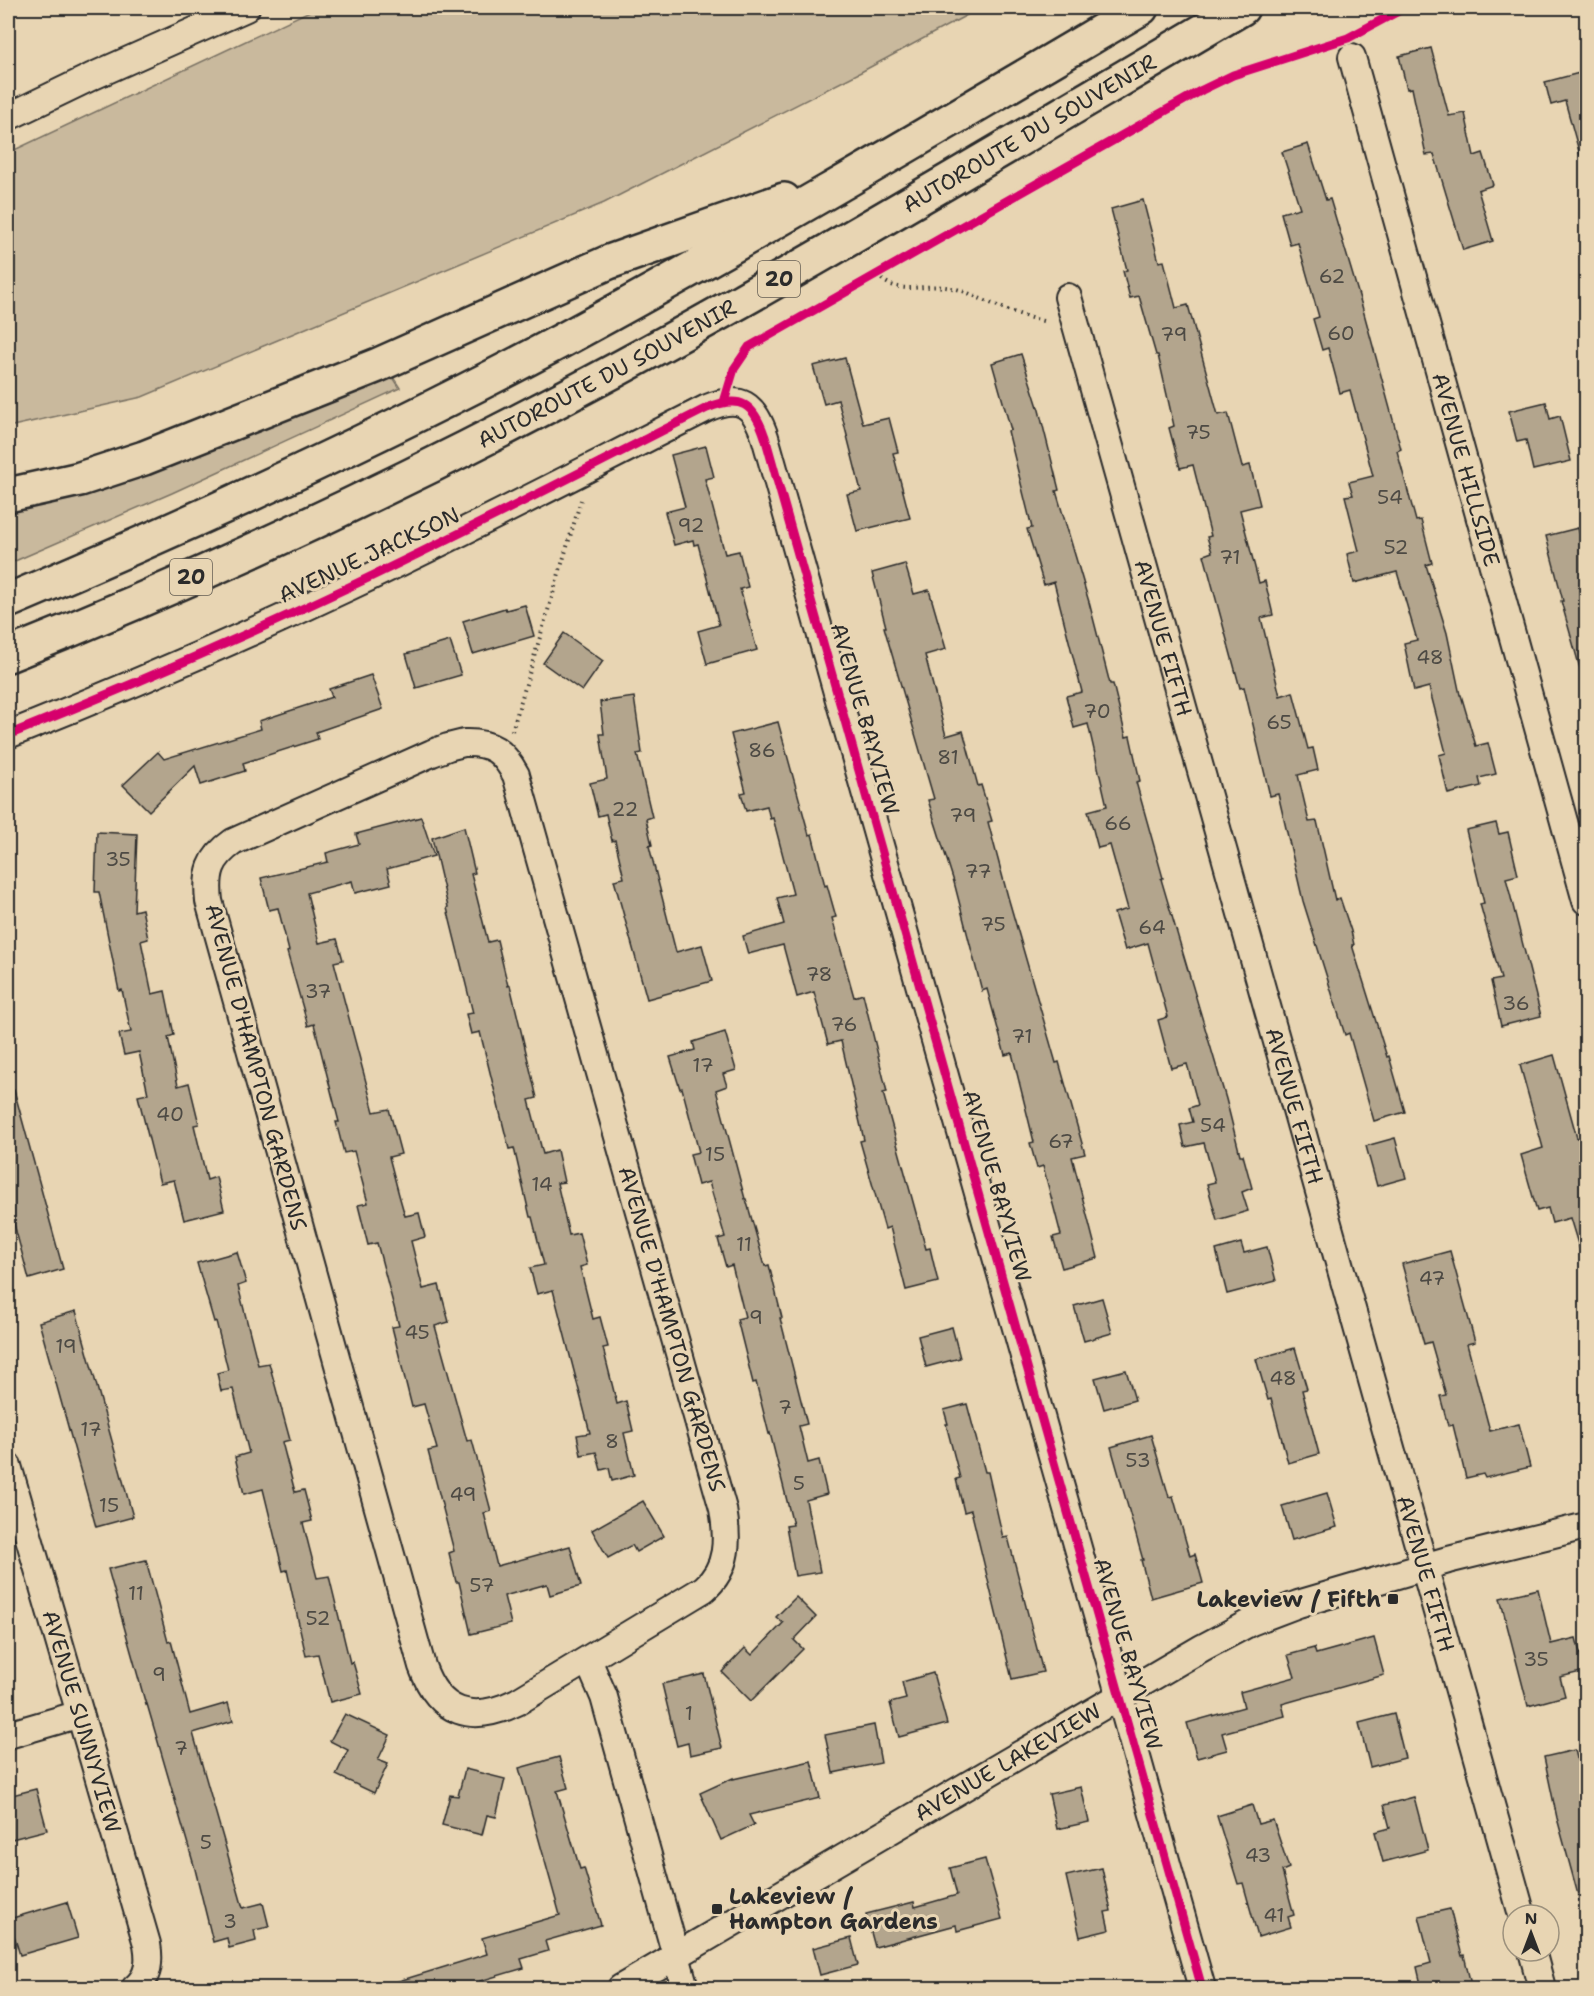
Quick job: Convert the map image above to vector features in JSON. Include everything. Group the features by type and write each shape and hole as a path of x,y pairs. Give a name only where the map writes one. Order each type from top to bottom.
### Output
{"highway":[{"name":"20","path":"8,601 171,531 400,423 559,342 775,224 1141,8"},
{"name":"AUTOROUTE DU SOUVENIR","path":"8,655 104,616 282,537 506,427 749,296 1242,8"},
{"path":"8,495 80,479 144,458 378,365 609,262 857,175"}],"street":[{"path":"8,117 91,77 246,8"},
{"name":"AVENUE HILLSIDE","path":"1352,57 1587,901"},
{"name":"AVENUE FIFTH","path":"1068,297 1519,1903"},
{"name":"AVENUE JACKSON","path":"8,735 181,663 348,588 474,527 707,408 724,402 741,402"},
{"name":"AVENUE BAYVIEW","path":"741,402 755,414 765,437 1202,1989"},
{"name":"AVENUE D'HAMPTON GARDENS","path":"464,743 489,746 500,752 516,776 726,1529 727,1545 724,1558 714,1581 588,1660 498,1712 484,1714 457,1710 445,1702 427,1680 207,888 213,862 222,850 233,842 432,753 464,743"},
{"name":"AVENUE SUNNYVIEW","path":"8,1466 147,1944 149,1957 140,1983"},
{"name":"AVENUE LAKEVIEW","path":"621,1989 1227,1634 1273,1612 1423,1567 1587,1527"},
{"path":"588,1660 604,1697 685,1989"},
{"path":"8,1735 80,1714"},
{"path":"1535,1963 1542,1989"}],"path":[{"path":"867,280 887,269"},
{"path":"877,275 885,284 894,288 940,286 954,288 1022,316 1043,321"},
{"path":"510,737 580,510 581,494"}],"shaded area":[{"path":"316,8 980,8 861,72 604,203 142,397 8,427 8,153"},
{"path":"389,371 400,388 172,493 8,564 8,504"}],"building":[{"path":"1431,48 1449,116 1465,113 1474,156 1483,153 1493,185 1478,190 1493,241 1463,250 1434,154 1426,155 1412,88 1407,89 1399,56"},
{"path":"1587,71 1587,154 1580,155 1565,101 1551,105 1545,82"},
{"path":"1308,144 1326,200 1330,199 1362,306 1401,449 1397,451 1416,521 1421,520 1432,563 1426,565 1447,633 1460,695 1476,746 1488,743 1496,774 1479,778 1481,786 1448,794 1439,755 1446,753 1429,687 1414,691 1404,643 1417,640 1397,572 1354,583 1347,554 1359,551 1345,496 1353,495 1349,482 1373,476 1350,390 1340,393 1328,348 1322,350 1313,319 1319,317 1298,243 1290,245 1281,213 1300,208 1282,152"},
{"path":"1143,200 1159,262 1164,261 1176,308 1188,305 1218,415 1228,413 1242,467 1250,465 1260,505 1240,510 1259,583 1265,581 1273,615 1261,618 1280,696 1293,692 1308,749 1313,748 1318,770 1298,775 1309,822 1317,821 1335,900 1340,898 1351,931 1354,945 1352,945 1405,1112 1374,1121 1349,1033 1345,1035 1303,901 1278,794 1270,796 1244,687 1240,688 1204,555 1212,552 1207,537 1211,536 1193,465 1180,468 1169,428 1174,426 1158,355 1156,355 1139,296 1130,298 1123,271 1127,270 1111,209"},
{"path":"1021,354 1039,410 1059,490 1056,491 1089,602 1110,684 1113,684 1126,737 1130,736 1140,781 1136,782 1163,878 1161,879 1226,1099 1240,1155 1243,1155 1252,1188 1242,1192 1248,1211 1217,1220 1207,1184 1215,1182 1204,1143 1185,1147 1180,1125 1193,1122 1189,1108 1198,1105 1187,1064 1171,1068 1158,1020 1168,1017 1148,943 1125,950 1114,913 1128,909 1110,845 1098,848 1088,811 1107,806 1088,724 1074,728 1066,696 1082,692 1054,582 1044,585 1027,529 1032,528 1008,431 1011,430 992,363"},
{"path":"845,358 863,424 889,418 898,452 893,453 910,518 857,531 847,494 861,491 838,400 824,404 813,366"},
{"path":"1546,402 1550,419 1560,416 1571,461 1533,470 1526,440 1517,442 1509,411"},
{"path":"706,446 714,477 705,479 725,554 739,551 748,587 740,589 757,650 707,664 698,631 719,625 698,544 694,545 693,540 674,545 665,512 685,507 671,455"},
{"path":"1578,528 1587,559 1587,671 1581,672 1546,536"},
{"path":"905,564 914,594 929,590 946,649 925,655 946,736 963,731 978,786 981,785 992,821 988,822 1008,897 1085,1154 1072,1157 1098,1258 1062,1268 1053,1237 1061,1235 1043,1166 1037,1168 1030,1143 1034,1142 1012,1053 1005,1055 987,989 982,991 954,882 928,800 934,799 884,627 886,627 872,573"},
{"path":"525,605 534,636 473,654 463,621 505,608 506,610"},
{"path":"564,633 603,661 582,691 543,663"},
{"path":"450,641 461,675 416,688 406,654"},
{"path":"371,675 383,709 316,732 318,739 243,763 245,771 201,785 195,766 149,811 123,785 158,752 164,759 261,729 259,721 332,697 329,689"},
{"path":"634,697 642,753 637,754 652,817 646,819 652,845 649,846 676,952 702,945 712,981 647,999 614,880 624,878 615,840 612,841 606,814 598,816 590,783 607,779 600,734 604,734 600,702"},
{"path":"778,722 809,835 812,834 825,886 827,885 836,917 832,918 854,997 863,994 887,1092 883,1093 926,1249 930,1248 938,1282 906,1290 890,1227 885,1229 860,1141 864,1140 841,1041 828,1044 814,992 797,997 783,945 748,954 743,936 784,924 777,898 793,894 773,818 770,819 767,806 746,811 741,793 746,792 731,734"},
{"path":"421,817 434,856 387,869 391,884 355,893 352,881 307,893 319,943 337,939 343,960 334,962 374,1112 389,1109 401,1154 389,1157 405,1216 419,1213 425,1237 411,1241 423,1289 439,1285 449,1322 435,1326 467,1441 472,1440 491,1511 484,1513 497,1566 570,1546 581,1586 550,1595 547,1584 504,1596 511,1624 471,1634 459,1582 456,1582 449,1553 454,1551 428,1451 437,1449 424,1404 412,1407 392,1327 399,1326 377,1243 368,1245 358,1205 368,1203 354,1151 344,1153 336,1122 339,1122 314,1024 308,1026 287,952 289,951 278,908 269,910 261,878 328,862 326,853 359,844 356,834"},
{"path":"1496,823 1499,834 1508,832 1518,875 1506,878 1541,1016 1501,1026 1491,981 1501,979 1480,904 1484,903 1466,830"},
{"path":"464,827 475,873 471,874 488,942 497,940 508,986 510,985 537,1098 529,1100 543,1154 557,1150 564,1182 557,1183 569,1235 579,1233 587,1265 580,1267 593,1319 600,1317 608,1347 603,1348 617,1404 626,1401 633,1431 624,1433 634,1475 612,1481 609,1468 601,1470 596,1452 581,1455 577,1435 590,1433 553,1290 537,1294 530,1268 544,1265 532,1217 530,1217 514,1148 509,1149 480,1032 471,1034 466,1014 473,1013 432,838"},
{"path":"97,832 137,834 134,911 142,909 148,939 141,941 152,994 165,991 174,1035 168,1037 178,1086 189,1083 199,1124 194,1125 207,1180 216,1177 224,1210 184,1220 174,1180 160,1183 138,1096 148,1094 139,1052 124,1055 119,1034 131,1032 122,990 119,991 99,892 95,892"},
{"path":"725,1032 736,1070 723,1074 727,1086 716,1090 765,1266 769,1265 807,1424 799,1426 808,1463 819,1460 827,1494 806,1500 820,1572 795,1576 786,1526 793,1525 770,1433 756,1382 753,1383 737,1319 745,1317 732,1265 726,1267 718,1239 725,1237 709,1182 698,1185 690,1154 699,1152 682,1088 680,1089 670,1057 695,1050 693,1042"},
{"path":"1554,1055 1577,1138 1587,1135 1587,1254 1581,1254 1570,1218 1552,1223 1548,1208 1537,1211 1521,1155 1543,1148 1520,1065"},
{"path":"14,1090 63,1269 29,1279 8,1202 8,1091"},
{"path":"1395,1138 1406,1178 1377,1186 1366,1146"},
{"path":"1241,1243 1244,1253 1267,1247 1276,1281 1227,1294 1216,1250"},
{"path":"1450,1251 1475,1342 1467,1344 1490,1431 1519,1424 1530,1467 1485,1478 1483,1474 1466,1478 1453,1425 1448,1426 1440,1396 1446,1395 1431,1342 1424,1344 1402,1264"},
{"path":"237,1252 246,1283 238,1286 258,1365 269,1363 290,1440 282,1442 295,1492 304,1490 312,1521 303,1523 317,1578 329,1576 350,1663 353,1662 362,1694 330,1702 318,1654 306,1656 287,1570 283,1571 263,1489 244,1494 235,1457 249,1453 233,1389 221,1391 217,1373 228,1370 216,1321 214,1322 197,1263"},
{"path":"1102,1298 1112,1333 1084,1341 1074,1306"},
{"path":"76,1311 133,1517 96,1527 39,1322"},
{"path":"952,1327 960,1358 926,1367 918,1336"},
{"path":"1295,1348 1307,1389 1302,1390 1319,1454 1288,1463 1271,1399 1268,1400 1256,1359"},
{"path":"1126,1370 1135,1400 1104,1409 1095,1378"},
{"path":"967,1404 985,1472 988,1472 1003,1538 1008,1537 1043,1672 1012,1679 971,1510 964,1512 956,1479 960,1478 946,1424 948,1424 944,1410"},
{"path":"1151,1435 1169,1497 1173,1496 1190,1556 1195,1554 1203,1583 1151,1598 1141,1560 1143,1560 1111,1447"},
{"path":"1327,1493 1337,1527 1292,1540 1282,1506"},
{"path":"643,1501 664,1536 636,1552 632,1545 608,1558 592,1530"},
{"path":"146,1560 190,1714 228,1703 233,1721 193,1733 243,1908 263,1903 269,1927 254,1930 256,1941 229,1948 227,1938 213,1942 195,1869 108,1569"},
{"path":"1538,1589 1551,1644 1576,1638 1585,1671 1560,1677 1565,1696 1528,1706 1500,1598"},
{"path":"796,1597 816,1617 794,1640 803,1649 751,1701 722,1672 745,1648 752,1655 783,1623 776,1617"},
{"path":"1374,1638 1384,1675 1282,1704 1285,1716 1222,1733 1227,1750 1197,1758 1187,1723 1244,1707 1240,1692 1295,1677 1288,1655 1314,1648 1316,1654"},
{"path":"933,1673 947,1724 899,1737 890,1703 906,1699 902,1682"},
{"path":"704,1674 722,1748 690,1755 688,1743 677,1746 662,1684"},
{"path":"345,1714 390,1735 378,1760 388,1764 374,1793 336,1775 348,1750 330,1741"},
{"path":"1394,1714 1405,1758 1370,1767 1359,1723"},
{"path":"874,1725 881,1763 833,1773 825,1735"},
{"path":"1575,1750 1587,1799 1587,1901 1580,1902 1557,1818 1544,1757"},
{"path":"559,1757 568,1788 557,1791 580,1869 584,1868 601,1925 545,1941 548,1951 521,1959 524,1968 480,1981 482,1989 390,1989 389,1984 487,1954 482,1938 560,1915 519,1768"},
{"path":"811,1761 820,1798 749,1815 754,1825 721,1840 700,1793 733,1778"},
{"path":"465,1769 505,1779 496,1817 487,1815 482,1835 442,1825 450,1795 458,1796"},
{"path":"1081,1787 1089,1822 1057,1829 1049,1794"},
{"path":"36,1789 47,1830 8,1840 8,1796"},
{"path":"1414,1797 1428,1850 1383,1862 1375,1832 1390,1828 1384,1805"},
{"path":"1252,1805 1258,1824 1273,1820 1289,1868 1282,1871 1294,1915 1288,1917 1291,1927 1258,1937 1243,1883 1238,1884 1217,1816"},
{"path":"985,1859 1002,1919 957,1931 956,1925 875,1947 866,1914 914,1902 915,1907 957,1895 950,1868"},
{"path":"1102,1868 1111,1911 1105,1912 1109,1930 1080,1937 1066,1876"},
{"path":"67,1902 78,1938 20,1955 9,1919"},
{"path":"1450,1909 1472,1989 1422,1989 1417,1967 1431,1963 1419,1916"},
{"path":"851,1938 858,1965 820,1975 813,1948"}],"cycle path":[{"path":"724,402 734,369 749,347 1202,90 1233,75 1348,38 1404,8"},
{"path":"8,735 180,664 349,587 707,408 737,402 751,410 765,437 1202,1988"}],"place":[{"name":"Lakeview / Fifth","path":"1393,1599"},
{"name":"Lakeview / Hampton Gardens","path":"717,1909"}]}
